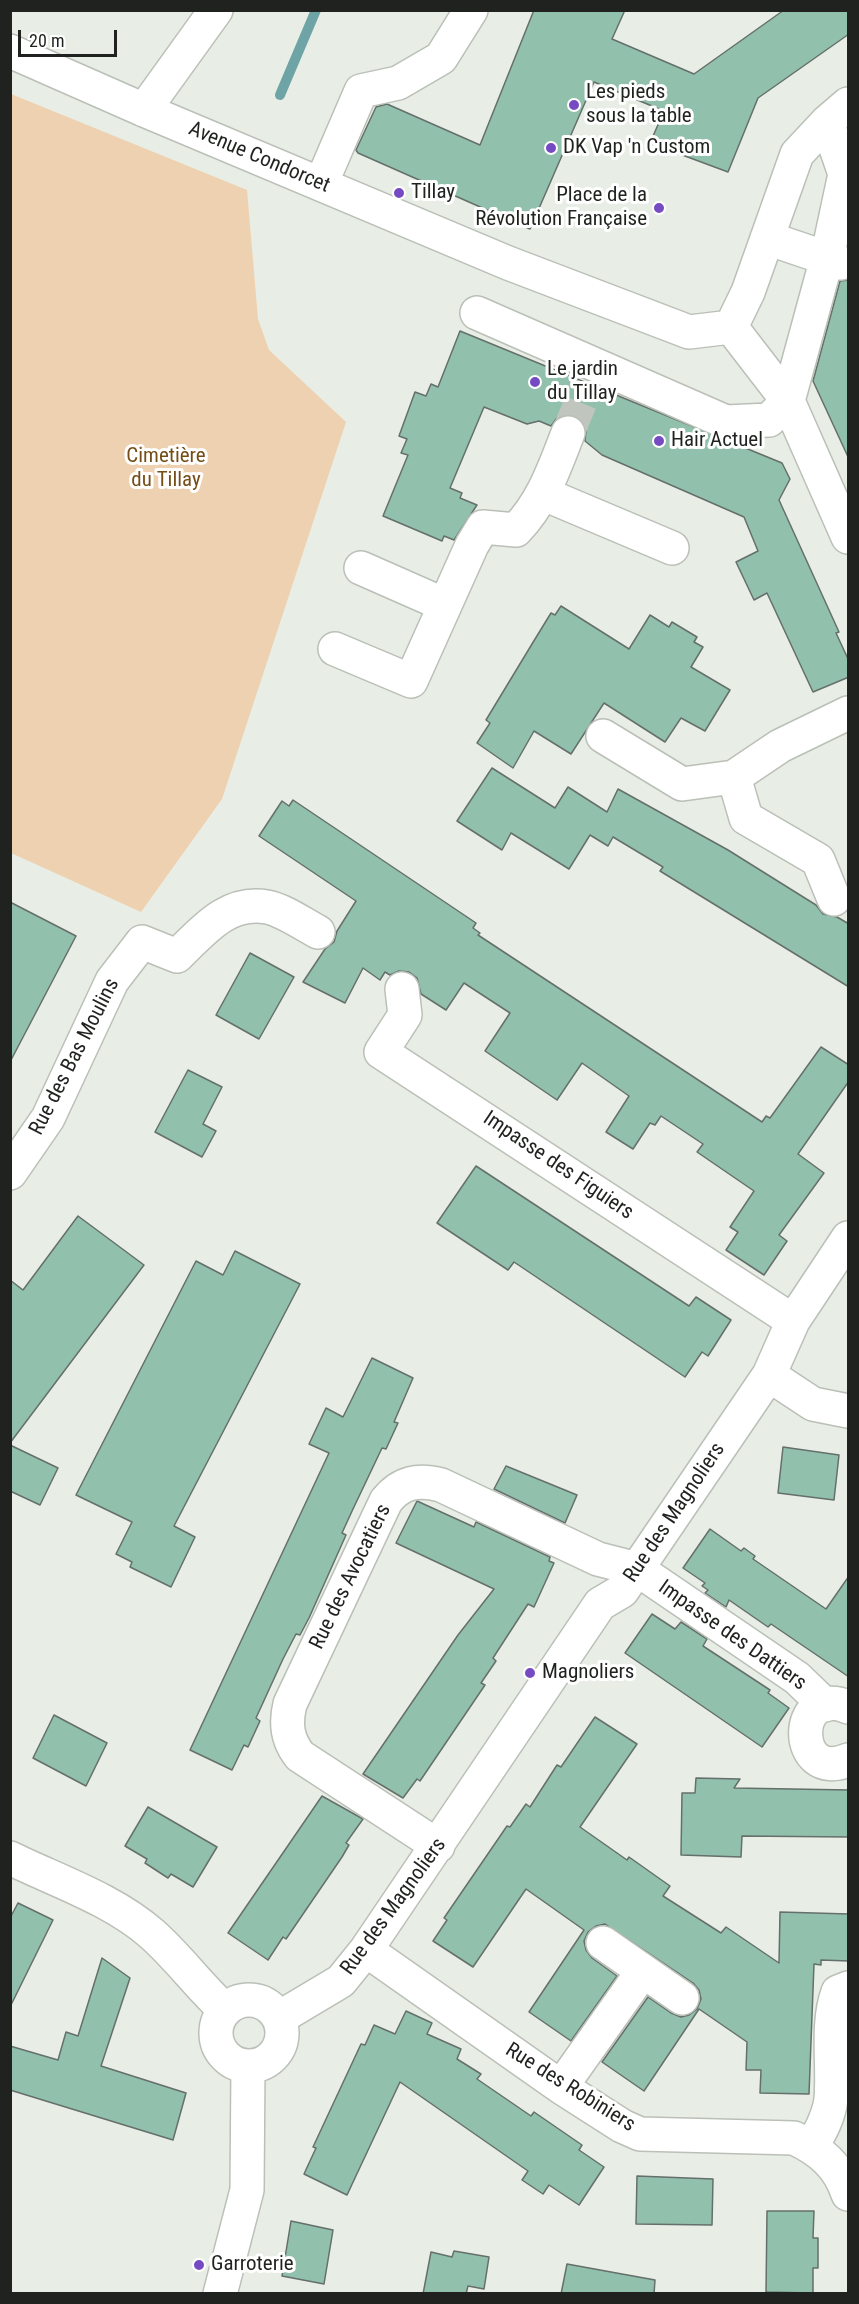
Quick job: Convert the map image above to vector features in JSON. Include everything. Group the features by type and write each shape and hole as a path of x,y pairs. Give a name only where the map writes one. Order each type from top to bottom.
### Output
{"street":[{"path":"144,110 216,10"},
{"path":"321,184 362,91 398,83 441,58 471,10"},
{"name":"Avenue Condorcet","path":"10,51 508,263 689,332 731,327"},
{"path":"838,113 797,154 748,292 731,327 788,401 849,537"},
{"path":"477,313 592,374 726,422 769,420 788,401 834,260 845,174 838,113"},
{"path":"767,238 834,260"},
{"path":"335,649 411,681 472,545 483,527 516,530 532,513 544,495 568,433"},
{"path":"544,495 672,548"},
{"path":"361,568 445,605"},
{"path":"603,736 682,784 734,777 780,746 849,713"},
{"path":"734,777 746,818 818,860 834,899"},
{"name":"Rue des Bas Moulins","path":"10,1173 48,1118 112,981 142,942 177,956 216,918 239,907 268,907 318,932"},
{"name":"Impasse des Figuiers","path":"402,989 405,1015 381,1052 793,1322"},
{"name":"Rue des Magnoliers","path":"279,2018 341,1981 366,1950 600,1604 622,1591 769,1375 793,1322 849,1238"},
{"path":"769,1375 813,1404 849,1411"},
{"name":"Rue des Avocatiers","path":"438,1846 300,1756 291,1745 288,1732 290,1704 386,1501 395,1489 411,1482 425,1481 441,1485 598,1559 637,1569"},
{"name":"Impasse des Dattiers","path":"637,1569 842,1706"},
{"path":"842,1706 811,1714 807,1722 805,1741 810,1751 819,1759 834,1764 847,1762"},
{"path":"10,1858 122,1912 152,1934 201,1989 225,2010"},
{"path":"603,1942 682,1998"},
{"name":"Rue des Robiniers","path":"366,1950 561,2087 622,2126 640,2134 769,2135 794,2138 812,2146 828,2159 844,2182 849,2194"},
{"path":"561,2087 643,1971"},
{"path":"812,2146 825,2124 831,2101 832,2008 838,1992 849,1989"},
{"path":"254,2000 264,2003 279,2018 282,2029 277,2050 259,2064 248,2066 228,2058 220,2050 216,2029 225,2010 233,2003 254,2000"},
{"path":"220,2294 247,2190 248,2066"}],"green space":[{"name":"Cimetière du Tillay","path":"11,94 247,190 258,319 269,350 346,422 222,799 141,912 11,853"}],"building":[{"path":"534,10 625,10 612,39 694,74 784,10 849,10 849,34 758,98 728,172 650,143 664,111 594,82 530,229 358,153 356,150 376,107 387,104 480,145"},
{"path":"849,280 849,459 813,381 840,281"},
{"path":"460,331 782,463 790,479 779,500 839,632 836,633 849,661 849,677 813,692 767,593 754,600 736,562 758,551 744,517 602,455 585,441 586,430 582,421 574,415 557,418 551,426 539,421 527,424 484,407 450,488 462,493 460,498 477,505 454,540 444,536 442,541 383,516 408,455 401,453 407,439 399,436 415,392 426,396 431,384 438,387"},
{"path":"561,606 629,649 650,615 669,627 672,622 697,637 694,642 703,647 691,667 730,690 705,731 681,718 665,742 604,703 571,754 534,731 513,768 477,743 490,723 486,720 551,613 555,615"},
{"path":"492,768 555,808 568,787 607,812 618,789 728,850 816,905 823,914 837,917 849,924 849,987 660,871 663,867 613,837 608,846 590,835 569,869 511,833 502,850 457,821"},
{"path":"293,800 476,923 473,928 480,933 478,935 762,1122 766,1116 770,1118 821,1047 849,1065 849,1081 798,1154 824,1173 779,1235 787,1241 764,1275 726,1250 738,1232 730,1227 754,1191 697,1152 703,1144 661,1116 655,1125 650,1123 633,1149 606,1132 629,1096 582,1063 557,1100 485,1051 510,1013 464,983 446,1010 421,994 417,978 409,972 399,971 390,975 385,972 380,980 363,968 345,1003 303,982 325,949 334,942 337,931 356,901 259,836 282,801 289,806"},
{"path":"10,902 76,936 10,1062"},
{"path":"250,953 294,977 259,1039 216,1015"},
{"path":"188,1070 222,1087 203,1124 216,1131 202,1157 155,1132"},
{"path":"476,1166 689,1306 696,1297 731,1320 708,1356 702,1352 685,1377 514,1262 508,1270 437,1223"},
{"path":"78,1216 144,1265 10,1443 10,1280 23,1290"},
{"path":"235,1251 300,1284 174,1526 195,1537 171,1587 130,1567 132,1562 116,1554 132,1522 76,1495 196,1261 223,1275"},
{"path":"372,1358 413,1378 394,1422 398,1423 386,1449 382,1448 342,1533 346,1535 309,1618 300,1635 296,1634 283,1659 256,1718 260,1721 248,1747 244,1745 232,1770 190,1750 329,1453 309,1444 326,1408 343,1417"},
{"path":"10,1445 58,1468 40,1505 10,1491"},
{"path":"783,1447 839,1455 834,1500 778,1493"},
{"path":"506,1466 577,1495 565,1523 494,1489"},
{"path":"417,1501 474,1527 476,1522 550,1557 549,1561 554,1563 534,1607 528,1604 493,1658 496,1661 481,1683 485,1685 420,1781 417,1779 403,1798 363,1774 458,1635 494,1589 396,1543"},
{"path":"710,1529 741,1551 744,1548 755,1556 753,1559 826,1609 849,1576 849,1677 771,1624 768,1627 729,1600 726,1607 705,1593 708,1590 702,1586 705,1583 683,1568"},
{"path":"652,1614 675,1629 681,1622 707,1639 703,1646 770,1690 768,1693 789,1708 762,1747 625,1653"},
{"path":"54,1715 107,1743 86,1786 33,1758"},
{"path":"595,1717 637,1744 580,1827 627,1860 629,1857 670,1886 663,1896 721,1933 726,1927 779,1963 780,1912 849,1914 849,1961 821,1960 821,1965 814,1964 809,2094 760,2093 761,2070 746,2070 747,2042 699,2009 644,2091 602,2062 648,1997 681,2017 697,2009 701,1999 699,1990 693,1983 605,1924 596,1926 588,1932 584,1941 586,1950 592,1958 617,1976 571,2041 529,2012 584,1930 526,1889 473,1967 433,1941 447,1920 444,1918 507,1826 510,1827 526,1804 530,1807 557,1765 561,1767"},
{"path":"696,1778 740,1779 734,1788 849,1790 849,1837 742,1836 741,1857 681,1855 682,1793 695,1793"},
{"path":"322,1796 363,1819 346,1843 349,1845 342,1857 286,1939 283,1937 268,1960 228,1933"},
{"path":"148,1807 217,1847 193,1887 171,1874 168,1878 145,1863 147,1859 125,1846"},
{"path":"18,1903 53,1920 10,2007 10,1918"},
{"path":"102,1958 130,1978 101,2066 186,2093 173,2140 10,2090 10,2046 58,2060 66,2032 78,2036"},
{"path":"406,2011 432,2023 427,2034 461,2049 457,2059 481,2074 477,2079 531,2116 534,2112 582,2145 579,2150 604,2167 579,2205 549,2185 543,2194 522,2180 528,2171 400,2082 347,2195 304,2174 316,2148 313,2147 361,2044 365,2045 374,2025 395,2034"},
{"path":"637,2176 713,2179 712,2225 636,2224"},
{"path":"767,2211 814,2211 813,2238 818,2238 818,2268 813,2268 813,2293 766,2292"},
{"path":"291,2221 333,2230 324,2284 282,2276"},
{"path":"454,2251 489,2257 484,2289 468,2286 466,2294 423,2294 431,2252 452,2257"},
{"path":"567,2264 655,2280 654,2294 561,2294"}],"waterway":[{"path":"280,95 316,10"}],"tunnel":[{"path":"568,433 588,384"}],"place":[{"name":"Les pieds sous la table","path":"574,105"},
{"name":"DK Vap 'n Custom","path":"551,148"},
{"name":"Tillay","path":"399,193"},
{"name":"Place de la Révolution Française","path":"659,208"},
{"name":"Le jardin du Tillay","path":"535,382"},
{"name":"Hair Actuel","path":"659,441"},
{"name":"Magnoliers","path":"530,1673"},
{"name":"Garroterie","path":"199,2265"}]}
